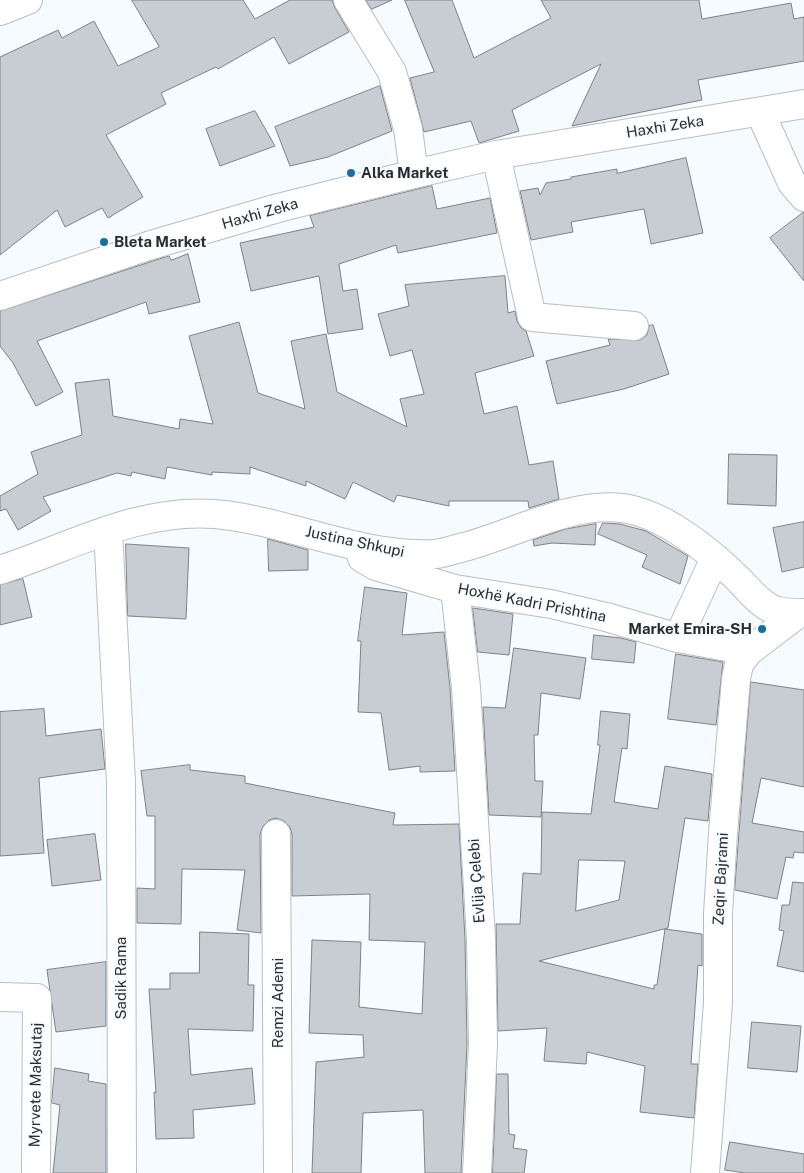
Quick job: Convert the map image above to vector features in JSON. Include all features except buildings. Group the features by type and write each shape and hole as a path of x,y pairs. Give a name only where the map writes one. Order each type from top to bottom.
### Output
{"street":[{"path":"0,11 28,0"},
{"path":"348,0 392,72 408,129 414,174"},
{"name":"Haxhi Zeka","path":"0,296 151,245 278,208 414,174 496,155 804,104"},
{"path":"760,112 792,183 804,197"},
{"path":"496,155 532,317 634,326"},
{"name":"Justina Shkupi","path":"0,570 108,530 145,520 214,514 270,523 365,548 405,554 438,554 483,542 566,514 595,508 624,508 669,524 715,558 764,604 777,611 802,616"},
{"name":"Sadik Rama","path":"108,530 121,782 122,1173"},
{"name":"Hoxhë Kadri Prishtina","path":"321,536 376,566 455,589 551,604 606,617 678,638 748,651"},
{"path":"678,638 715,558"},
{"name":"Evlija Çelebi","path":"455,589 466,687 481,939 483,1044 477,1173"},
{"name":"Zeqir Bajrami","path":"705,1173 718,1003 718,914 726,786 736,679 739,664 748,651 802,616"},
{"name":"Remzi Ademi","path":"276,834 278,1173"},
{"name":"Myrvete Maksutaj","path":"0,997 37,998 36,1173"}],"place":[{"name":"Alka Market","path":"351,173"},
{"name":"Bleta Market","path":"104,242"},
{"name":"Market Emira-SH","path":"762,629"}]}
